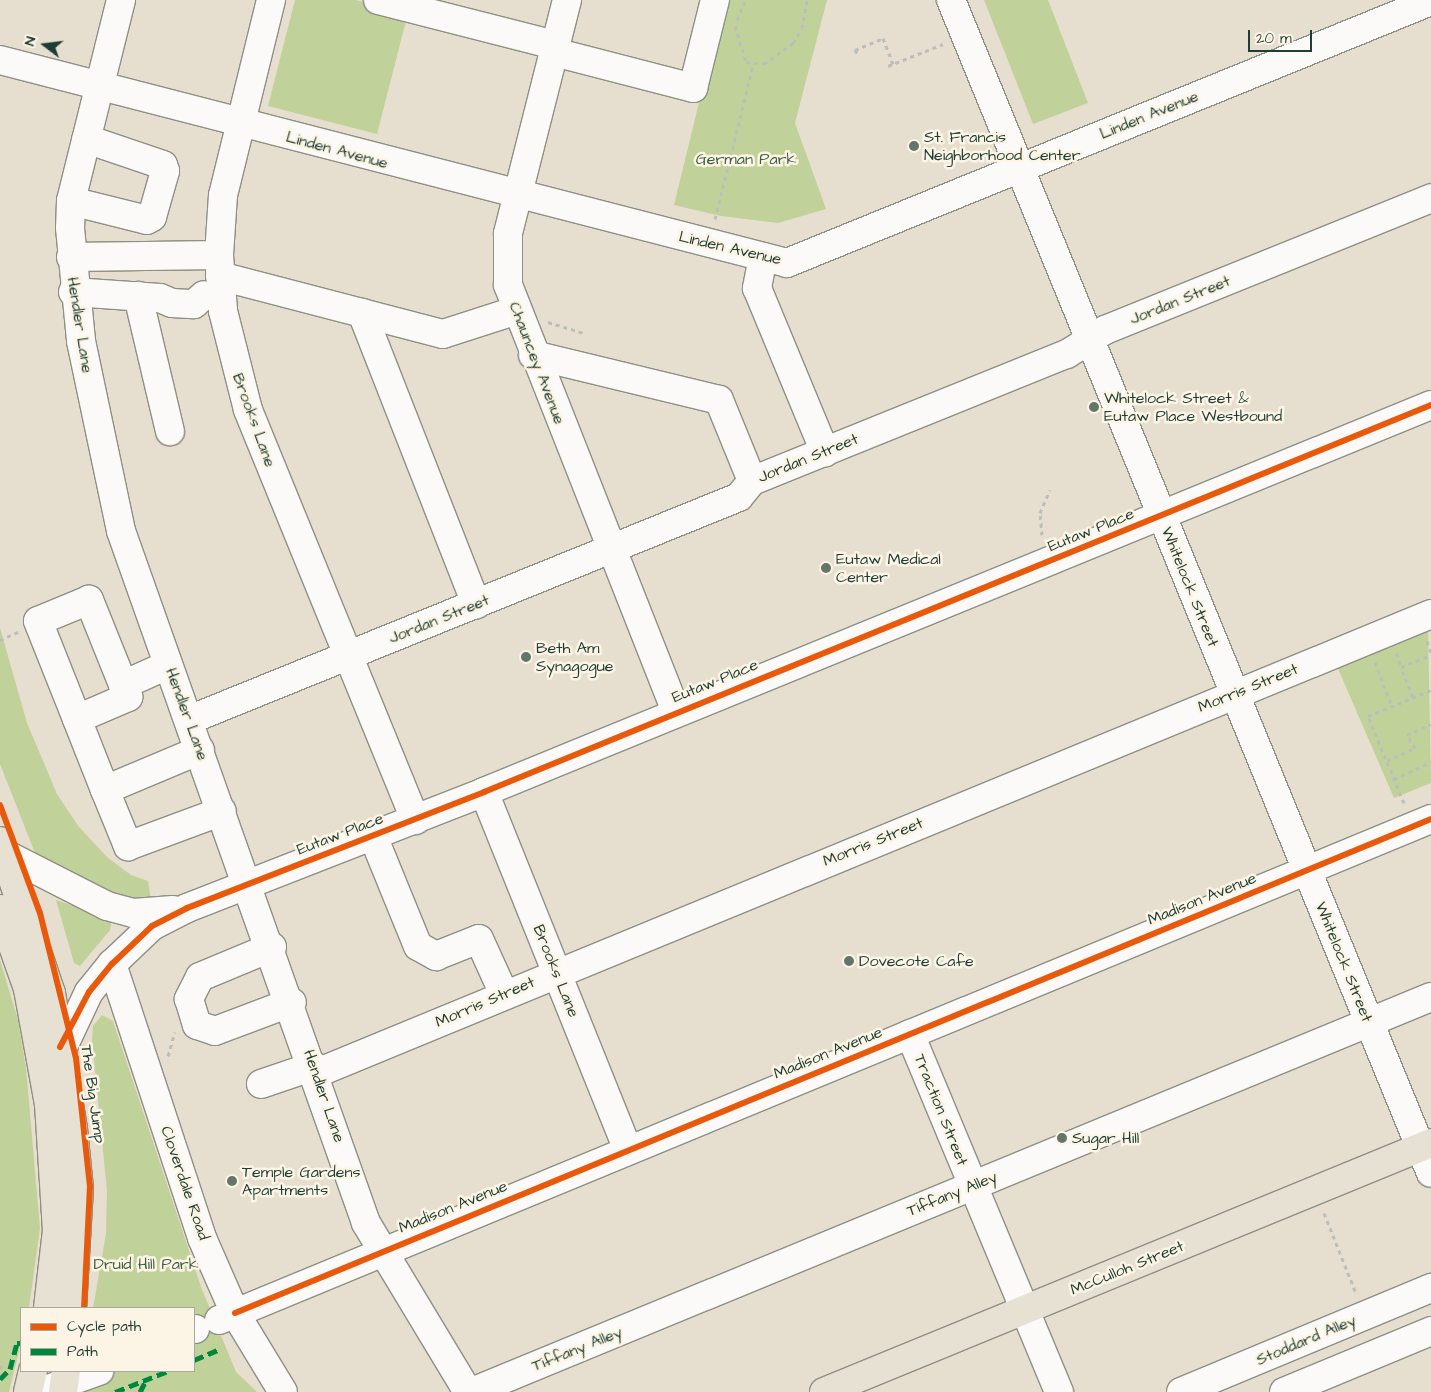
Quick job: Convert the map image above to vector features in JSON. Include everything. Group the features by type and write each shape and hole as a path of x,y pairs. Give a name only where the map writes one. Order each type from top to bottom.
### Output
{"main road":[{"path":"2,848 51,993 60,1047 79,1188 72,1307"},
{"path":"0,909 28,989 49,1104 58,1230 48,1307"},
{"name":"McCulloh Street","path":"824,1392 1426,1145"},
{"path":"28,1392 33,1372"}],"street":[{"name":"Hendler Lane","path":"121,0 98,86 72,202 71,257 73,292 121,531 168,665 292,1002 366,1223 381,1251 468,1392"},
{"name":"Brooks Lane","path":"271,0 223,195 216,280 233,363 248,410 415,820"},
{"path":"378,0 418,5 554,48 693,88 715,0"},
{"name":"Chauncey Avenue","path":"567,0 517,196 505,259 514,311 612,549 676,712"},
{"name":"Whitelock Street","path":"951,0 1089,342 1369,1022 1426,1145 1431,1173"},
{"name":"Linden Avenue","path":"0,60 517,196 787,263 1431,1"},
{"path":"72,202 147,220 152,217 165,171 163,165 86,139"},
{"name":"Jordan Street","path":"188,720 739,497 752,481 1068,354 1105,330 1431,198"},
{"path":"71,257 216,280 362,313 444,334 514,311"},
{"path":"763,257 757,288 825,452"},
{"path":"73,292 149,297 194,304 216,280"},
{"path":"149,297 170,431"},
{"path":"362,313 476,604"},
{"path":"533,355 718,400 752,481"},
{"name":"Eutaw Place","path":"49,1104 60,1047 89,992 112,964 152,926 187,908 415,820 1431,405"},
{"path":"77,719 128,697 89,600 38,620 77,719 128,846 222,810"},
{"name":"Morris Street","path":"261,1084 315,1069 504,994 1431,614"},
{"path":"123,685 168,665"},
{"path":"106,790 200,750"},
{"name":"Brooks Lane","path":"484,792 628,1150"},
{"name":"Madison Avenue","path":"210,1323 1431,819"},
{"path":"373,836 418,946 436,956 479,939 504,994"},
{"name":"Eutaw Place","path":"2,848 107,906 153,914 187,908"},
{"path":"272,947 200,978 189,999 197,1025 215,1031 292,1002"},
{"name":"Cloverdale Road","path":"112,964 202,1238 210,1323 283,1392"},
{"name":"Tiffany Alley","path":"472,1392 1431,997"},
{"name":"Traction Street","path":"910,1034 971,1186 1059,1392"},
{"name":"Stoddard Alley","path":"1182,1392 1431,1288"},
{"path":"1284,1392 1431,1331"},
{"path":"40,1392 96,1372"}],"path":[{"path":"745,0 735,28 738,46 753,66"},
{"path":"753,66 780,55 793,43 802,28 807,0"},
{"path":"857,53 855,50 883,38 893,64"},
{"path":"888,66 944,44"},
{"path":"714,222 717,197 753,66"},
{"path":"543,321 582,333"},
{"path":"1042,535 1040,513 1050,490"},
{"path":"0,640 22,630"},
{"path":"1362,642 1376,664 1392,706"},
{"path":"1413,697 1401,667 1431,655"},
{"path":"1404,803 1368,716 1431,690"},
{"path":"1387,761 1415,748 1408,735 1431,724"},
{"path":"1394,779 1431,762"},
{"path":"1324,1213 1365,1316"},
{"path":"0,1366 6,1376"}],"green space":[{"path":"295,0 355,0 408,13 377,134 268,106"},
{"name":"German Park","path":"724,0 827,0 795,123 826,209 778,223 721,216 674,205"},
{"path":"984,0 1048,0 1088,103 1033,124"},
{"path":"1428,626 1431,783 1394,798 1336,664"},
{"path":"0,628 27,723 57,794 79,827 108,858 131,875 148,881 152,906 121,902 53,872 35,853 0,764"},
{"path":"56,900 112,919 110,930 80,966 74,963"},
{"path":"0,960 18,1020 26,1068 40,1228 29,1307 20,1307 20,1347 9,1392 0,1392"},
{"name":"Druid Hill Park","path":"102,1015 113,1021 201,1287 236,1372 257,1392 75,1392 79,1372 195,1372 195,1307 93,1307 106,1234 107,1191 92,1040 93,1026"}],"marked path":[{"path":"0,1379 10,1369 17,1343 20,1343"},
{"path":"195,1360 218,1350"},
{"path":"115,1392 165,1372"},
{"path":"140,1392 146,1380"}],"cycle path":[{"path":"60,1047 89,992 112,964 152,926 187,908 484,792 1431,405"},
{"name":"The Big Jump","path":"0,805 40,913 76,1058 90,1186 84,1307"},
{"path":"235,1313 1431,819"}],"place":[{"name":"St. Francis Neighborhood Center","path":"914,146"},
{"name":"Whitelock Street & Eutaw Place Westbound","path":"1094,407"},
{"name":"Eutaw Medical Center","path":"826,568"},
{"name":"Beth Am Synagogue","path":"526,657"},
{"name":"Dovecote Cafe","path":"849,961"},
{"name":"Sugar Hill","path":"1062,1138"},
{"name":"Temple Gardens Apartments","path":"232,1181"}]}
